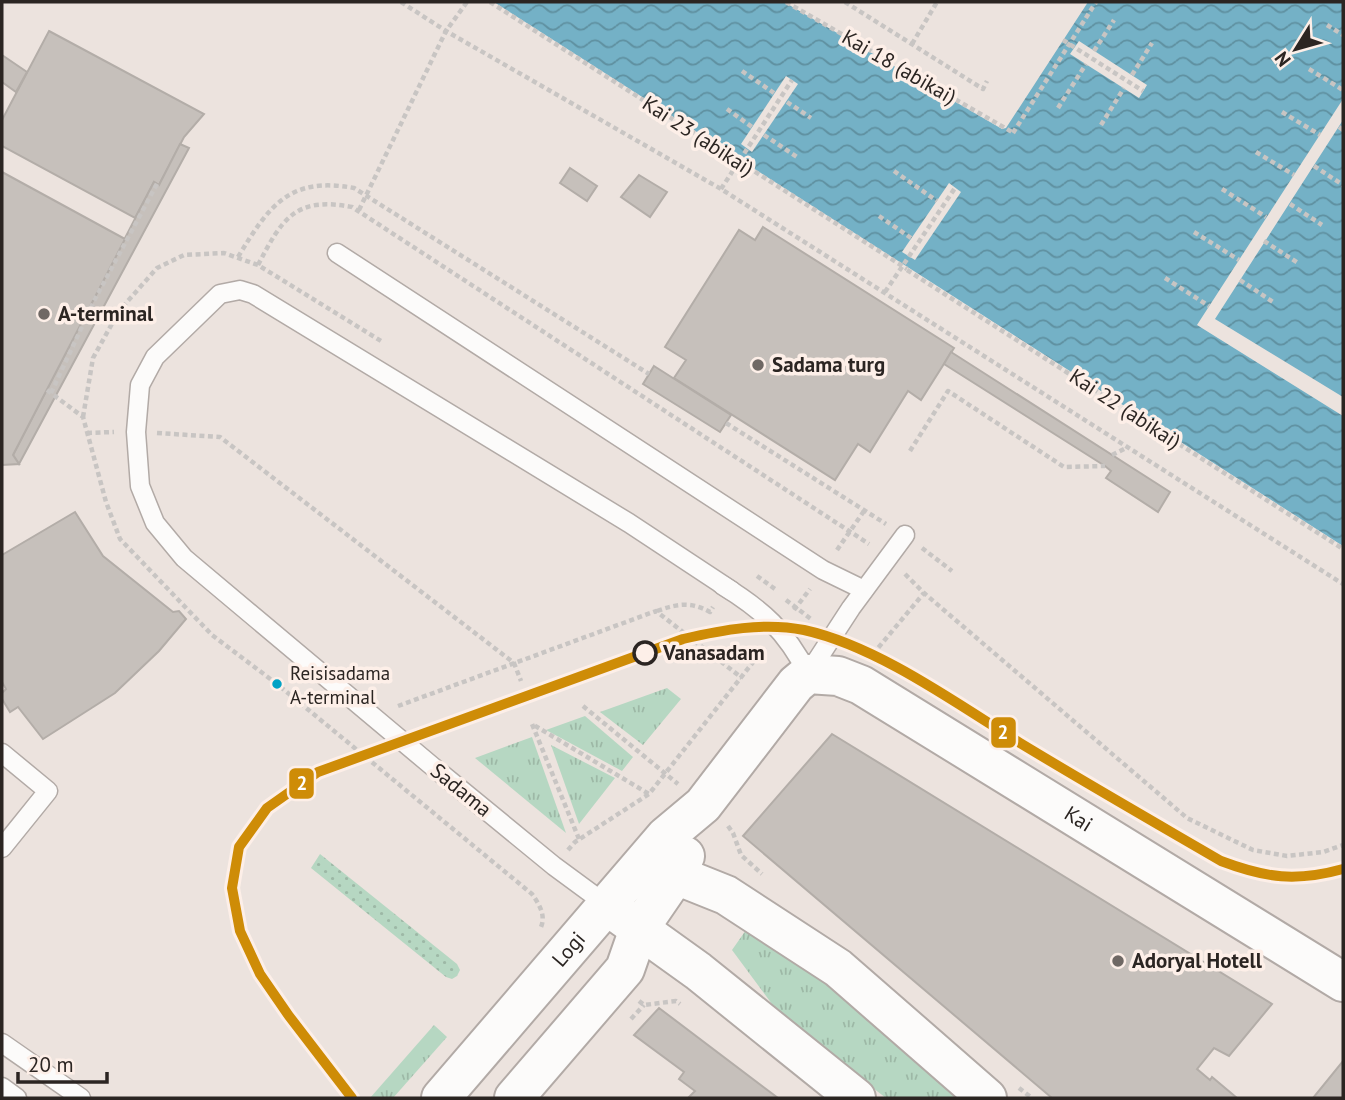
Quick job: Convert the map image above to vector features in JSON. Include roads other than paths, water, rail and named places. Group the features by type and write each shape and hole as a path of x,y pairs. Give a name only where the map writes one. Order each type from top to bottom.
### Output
{"street":[{"name":"Kai","path":"808,674 838,676 852,682 1343,982"},
{"name":"Logi","path":"514,1098 632,986 639,929 676,875 687,851 717,820 796,684 808,674"},
{"name":"Logi","path":"441,1098 666,836 717,820"},
{"path":"618,892 660,874 676,875 736,902 838,968 988,1098"},
{"name":"Sadama","path":"618,892 639,929 688,979 856,1098"},
{"path":"632,986 642,963 663,961 688,979"}],"lane":[{"path":"337,253 823,570 864,590"},
{"name":"Sadama","path":"618,892 554,866 332,684 184,558 155,523 140,486 136,432 140,385 155,357 220,294 240,290 253,294 593,501 732,591"},
{"path":"337,344 758,608 780,628 808,674 864,590 905,535"},
{"path":"2,753 48,791 2,848"},
{"path":"2,1042 81,1098"},
{"path":"2,1087 17,1098"}],"water":[{"path":"494,2 784,2 1002,129 1006,128 1088,2 1343,2 1343,546"}],"place":[{"name":"A-terminal","path":"44,314"},
{"name":"Sadama turg","path":"758,365"},
{"name":"Vanasadam","path":"645,653"},
{"name":"Reisisadama A-terminal","path":"277,684"},
{"name":"Adoryal Hotell","path":"1118,961"}]}
